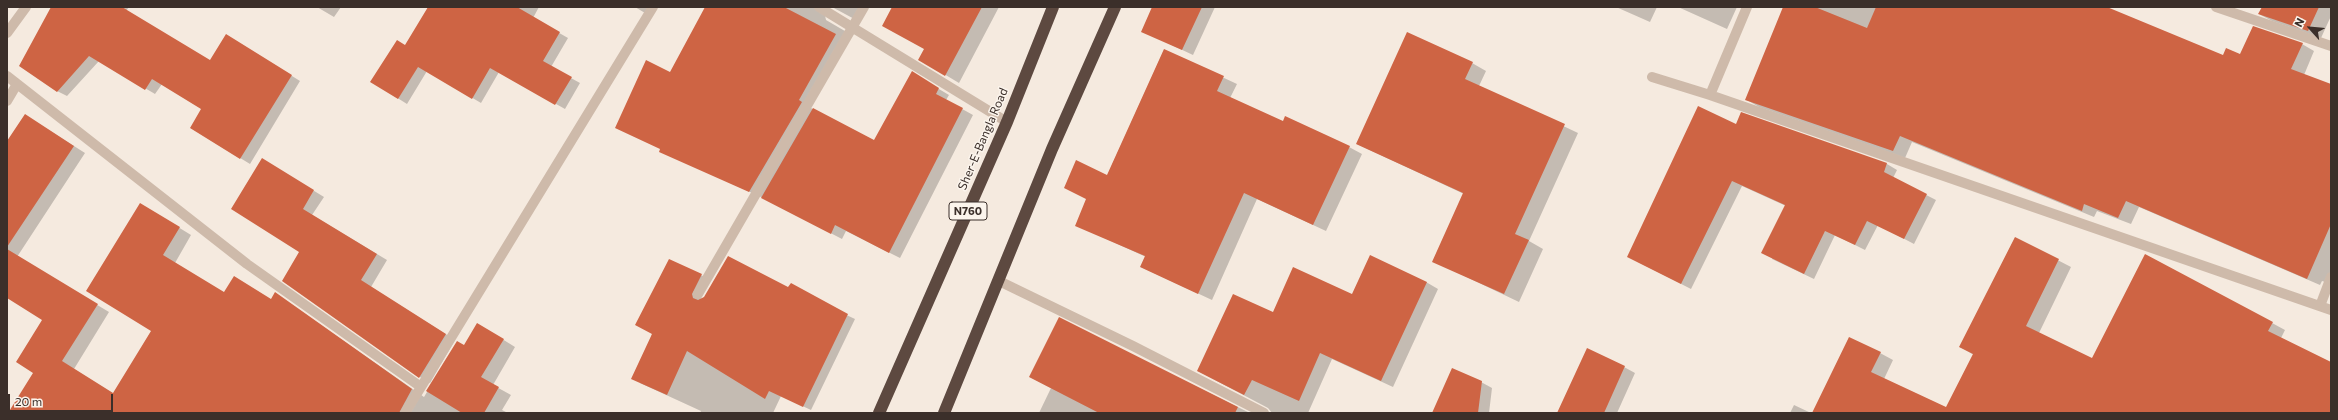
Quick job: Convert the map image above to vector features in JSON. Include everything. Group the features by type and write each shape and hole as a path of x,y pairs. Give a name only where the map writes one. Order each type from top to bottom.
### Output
{"highway":[{"name":"Sher-E-Bangla Road","path":"879,413 1007,122 1053,7"},
{"path":"944,413 1052,149 1115,7"}],"street":[{"path":"7,33 26,7"},
{"path":"405,413 653,7"},
{"path":"819,7 1007,122"},
{"path":"698,294 864,7"},
{"path":"1710,95 1747,7"},
{"path":"2216,7 2331,46"},
{"path":"7,76 247,264 421,387"},
{"path":"1652,77 1710,95 2331,310"},
{"path":"7,101 17,84"},
{"path":"2320,306 2331,277"},
{"path":"999,281 1133,346 1264,413"}],"building":[{"path":"51,7 122,7 210,60 226,34 292,75 240,159 190,128 201,109 152,79 145,90 89,56 57,92 19,66"},
{"path":"428,7 517,7 560,32 543,61 572,77 555,105 490,68 472,99 418,67 398,99 370,82 397,40 405,45"},
{"path":"705,7 784,7 836,34 799,100 802,102 749,192 659,152 660,149 615,128 646,60 670,72"},
{"path":"892,7 982,7 945,76 918,60 924,49 882,26"},
{"path":"1152,7 1202,7 1182,50 1141,32"},
{"path":"1783,7 1815,7 1867,28 1876,7 2107,7 2223,55 2226,48 2240,54 2253,26 2303,43 2291,69 2331,84 2331,224 2307,279 2126,201 2118,218 2084,204 2082,211 1900,136 1893,151 1745,100"},
{"path":"2262,7 2319,7 2308,31 2258,14"},
{"path":"1407,32 1473,62 1465,79 1565,124 1515,234 1529,240 1504,294 1432,262 1463,193 1356,144"},
{"path":"1164,49 1224,76 1217,91 1283,121 1285,116 1350,146 1313,225 1244,193 1198,294 1140,267 1145,256 1075,226 1086,199 1064,188 1076,160 1107,175"},
{"path":"912,71 939,88 936,94 963,108 889,253 835,225 831,234 761,198 813,108 874,140"},
{"path":"1698,106 1736,124 1741,112 1887,163 1884,172 1927,194 1904,239 1867,221 1855,245 1825,231 1804,274 1761,253 1785,205 1732,181 1681,284 1627,257"},
{"path":"25,114 74,146 7,247 7,141"},
{"path":"262,158 314,190 303,209 377,254 361,280 446,334 419,378 282,281 299,252 231,209"},
{"path":"140,203 180,227 163,255 224,292 234,276 271,299 275,292 412,389 399,413 8,413 33,373 16,362 42,320 7,298 7,249 98,304 62,361 113,393 151,331 86,291"},
{"path":"2015,237 2059,259 2026,326 2092,358 2145,254 2273,322 2268,331 2331,362 2331,413 1812,413 1849,337 1881,352 1871,372 1946,407 1973,354 1959,347"},
{"path":"1370,255 1427,282 1381,381 1320,353 1299,401 1252,380 1244,395 1197,371 1233,294 1273,312 1293,267 1352,294"},
{"path":"728,256 788,287 791,283 848,314 803,407 769,391 765,399 687,351 667,395 631,379 652,334 635,325 669,259 702,274 692,294 693,298 698,300 704,297"},
{"path":"1059,317 1238,407 1235,413 1099,413 1029,377"},
{"path":"477,323 504,339 481,377 499,387 484,413 462,413 426,391 457,341 464,345"},
{"path":"1587,348 1625,366 1604,413 1557,413"},
{"path":"1452,368 1482,381 1478,413 1432,413"}]}
